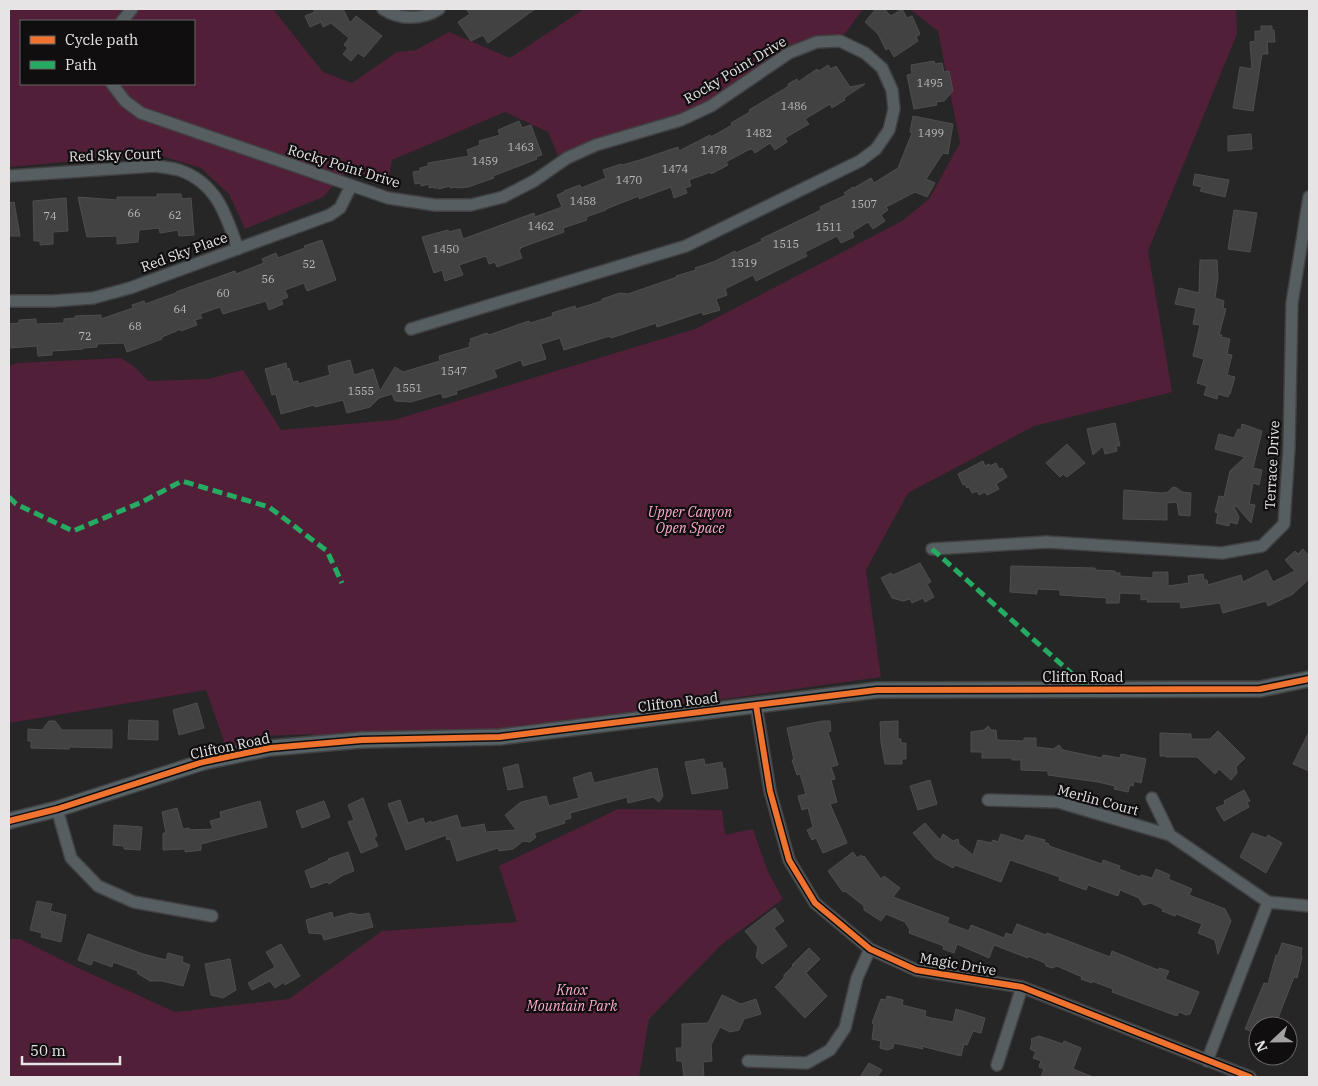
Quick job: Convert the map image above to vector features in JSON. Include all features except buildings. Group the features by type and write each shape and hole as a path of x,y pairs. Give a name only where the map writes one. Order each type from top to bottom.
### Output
{"street":[{"path":"123,20 132,9"},
{"path":"383,9 406,18 427,14 439,9"},
{"name":"Rocky Point Drive","path":"113,85 125,101 141,113 351,186 388,198 435,205 471,205 503,197 534,181 567,158 596,145 681,120 711,106 789,54 817,42 840,41 865,53 882,68 892,90 894,109 889,130 876,149 860,161 686,246 411,329"},
{"name":"Red Sky Court","path":"9,176 155,166 179,170 199,180 217,198 238,248"},
{"name":"Red Sky Place","path":"9,301 53,301 94,298 130,288 330,215 340,208 351,186"},
{"name":"Terrace Drive","path":"932,549 1047,542 1222,553 1262,546 1284,524 1289,448 1292,303 1309,197"},
{"name":"Clifton Road","path":"9,821 57,809 203,762 270,748 362,740 500,737 877,690 1260,689 1309,679"},
{"name":"Magic Drive","path":"756,705 770,792 789,860 815,903 870,949 916,970 1022,987 1250,1077"},
{"name":"Merlin Court","path":"1152,798 1170,835"},
{"name":"Merlin Court","path":"988,800 1058,802 1170,835 1268,902 1309,906"},
{"path":"57,809 71,858 98,886 134,902 212,916"},
{"path":"1207,1061 1268,902"},
{"path":"748,1061 807,1063 830,1050 845,1028 857,978 870,949"},
{"path":"997,1065 1022,987"}],"green space":[{"path":"9,9 273,9 323,72 352,83 397,52 416,50 449,32 510,58 584,9 863,9 841,39 816,39 710,104 559,158 548,132 505,112 392,160 387,186 348,169 323,197 245,229 229,194 201,168 155,154 9,167"},
{"name":"Upper Canyon Open Space","path":"910,9 1236,9 1237,34 1148,251 1172,392 1034,426 908,493 866,570 881,677 502,729 316,744 312,734 265,736 227,750 206,690 9,723 9,366 17,363 121,358 135,367 148,381 208,379 243,370 281,430 394,420 695,329 902,221 929,199 960,143 938,31"},
{"name":"Knox Mountain Park","path":"618,809 722,810 725,835 753,829 768,872 783,899 721,945 649,1019 639,1077 9,1077 9,939 20,939 175,1012 289,999 382,931 517,922 499,866"}],"marked path":[{"path":"9,497 16,504 73,531 142,502 182,481 269,507 327,551 342,583"},
{"path":"932,549 1089,689"}],"cycle path":[{"path":"9,821 57,809 203,762 270,748 362,740 500,737 877,690 1260,689 1309,679"},
{"path":"756,705 770,791 789,860 815,903 870,949 916,970 1022,987 1250,1077"}]}
